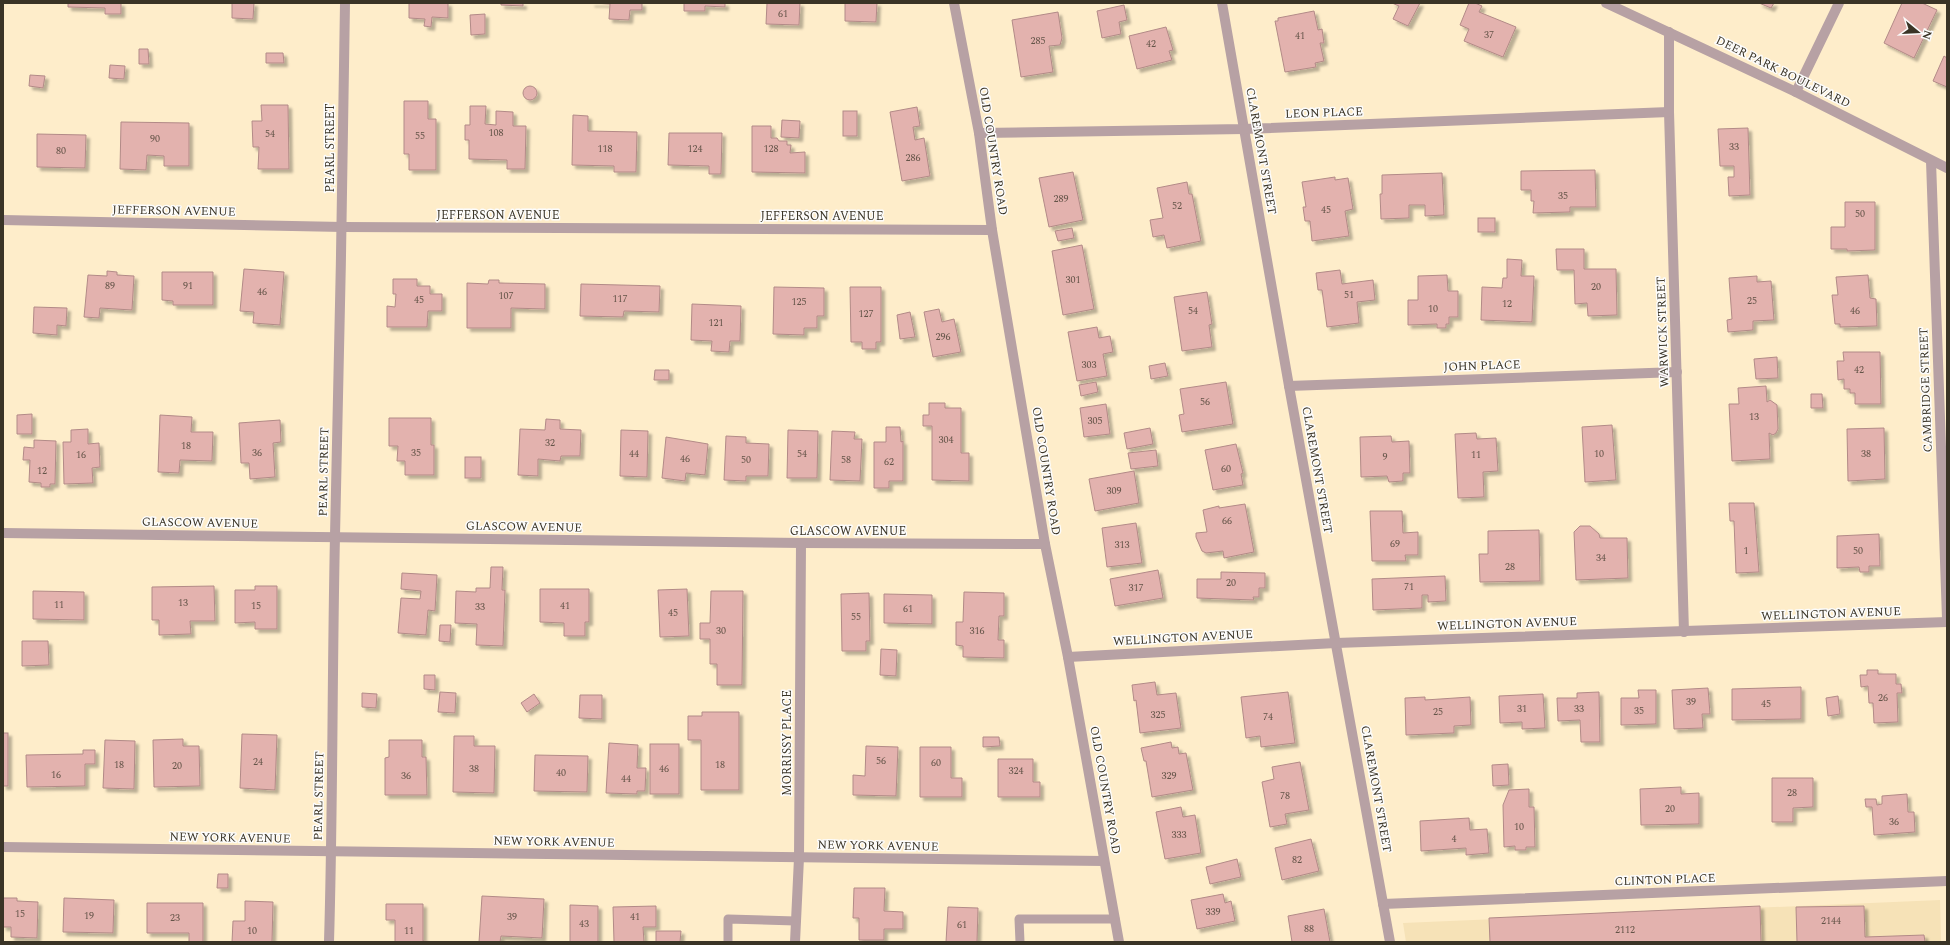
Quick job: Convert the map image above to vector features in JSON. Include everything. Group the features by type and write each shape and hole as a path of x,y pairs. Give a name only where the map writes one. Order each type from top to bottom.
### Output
{"street":[{"name":"PEARL STREET","path":"329,942 332,852 335,538 343,227 345,3"},
{"name":"OLD COUNTRY ROAD","path":"954,3 979,133 992,230 1045,544 1068,657 1104,861 1120,942"},
{"name":"CLAREMONT STREET","path":"1222,3 1289,386 1390,942"},
{"name":"DEER PARK BOULEVARD","path":"1606,3 1796,92 1947,168"},
{"path":"1796,92 1839,3"},
{"name":"WARWICK STREET","path":"1669,32 1669,112 1684,632"},
{"name":"LEON PLACE","path":"979,133 1244,129 1669,112"},
{"name":"CAMBRIDGE STREET","path":"1931,161 1947,618"},
{"name":"JEFFERSON AVENUE","path":"3,220 343,227 992,230"},
{"name":"JOHN PLACE","path":"1289,386 1677,372"},
{"name":"GLASCOW AVENUE","path":"3,533 801,544 1045,544"},
{"name":"MORRISSY PLACE","path":"795,942 799,858 801,544"},
{"name":"WELLINGTON AVENUE","path":"1068,657 1336,643 1947,622"},
{"name":"NEW YORK AVENUE","path":"3,847 1104,861"},
{"name":"CLINTON PLACE","path":"1383,904 1947,882"}],"lane":[{"path":"728,942 728,919 796,921"},
{"path":"1020,942 1020,919 1115,919"}],"shaded area":[{"path":"1940,900 1941,942 1406,942 1403,923"}],"building":[{"path":"68,3 121,3 121,14 105,14 105,8 68,7"},
{"path":"232,3 254,3 253,19 232,18"},
{"path":"409,3 448,3 448,18 432,17 431,27 424,26 425,19 409,18"},
{"path":"501,3 523,3 523,6 501,5"},
{"path":"591,3 642,3 642,10 630,10 629,20 609,19 610,4"},
{"path":"684,3 725,3 725,7 705,6 705,11 684,11"},
{"path":"767,3 800,3 799,25 766,24"},
{"path":"845,3 877,3 876,22 845,21"},
{"path":"1392,3 1420,3 1408,26 1393,19 1399,6"},
{"path":"1469,3 1475,3 1482,6 1479,12 1516,27 1503,57 1464,41 1469,29 1460,25"},
{"path":"1759,3 1774,3 1771,8"},
{"path":"1902,3 1922,3 1937,10 1914,58 1884,43"},
{"path":"1124,5 1127,20 1119,22 1121,34 1102,38 1097,11"},
{"path":"1314,11 1318,30 1322,29 1324,43 1320,43 1324,61 1315,63 1316,67 1285,72 1275,21 1278,21 1278,18"},
{"path":"1058,12 1062,38 1060,45 1049,46 1053,72 1021,77 1012,20"},
{"path":"485,14 485,34 471,35 470,15"},
{"path":"1166,27 1173,50 1169,51 1172,60 1137,69 1129,36"},
{"path":"139,49 148,49 149,64 139,64"},
{"path":"266,53 283,53 284,63 266,63"},
{"path":"1944,56 1947,58 1947,87 1933,81"},
{"path":"110,65 125,66 124,79 109,78"},
{"path":"30,75 45,76 43,88 29,86"},
{"path":"530,86 535,88 537,93 535,98 530,100 525,98 523,93 525,88"},
{"path":"404,101 428,101 428,119 436,119 436,170 409,170 409,154 404,154"},
{"path":"261,105 288,105 289,169 258,169 259,147 253,147 252,121 262,121"},
{"path":"470,106 486,106 485,124 496,125 496,111 513,112 513,126 526,126 525,169 507,169 507,160 469,159 469,140 465,140 465,125 470,125"},
{"path":"917,107 920,126 913,127 915,140 924,138 930,176 902,181 890,112"},
{"path":"843,111 857,111 857,136 843,136"},
{"path":"573,115 588,116 588,131 637,132 636,172 614,172 614,166 572,165"},
{"path":"782,120 800,121 799,138 781,137"},
{"path":"121,122 189,123 189,166 164,166 164,156 147,155 146,170 120,169"},
{"path":"752,126 771,126 771,138 777,138 779,141 787,141 787,145 791,145 790,153 805,152 805,173 752,172"},
{"path":"1748,128 1750,195 1729,196 1728,177 1734,177 1734,166 1720,166 1718,129"},
{"path":"669,133 722,133 721,174 709,174 709,166 668,165"},
{"path":"37,134 86,135 85,168 37,167"},
{"path":"1595,170 1596,207 1570,207 1570,212 1533,213 1534,201 1531,201 1531,190 1521,190 1521,171"},
{"path":"1073,172 1083,220 1049,227 1039,178"},
{"path":"1442,173 1444,215 1425,216 1425,205 1409,205 1409,218 1381,219 1380,194 1382,194 1382,175"},
{"path":"1335,177 1335,180 1348,178 1353,209 1345,211 1349,236 1312,241 1310,221 1305,221 1303,207 1306,207 1302,182"},
{"path":"1187,182 1189,194 1192,194 1201,241 1167,248 1164,235 1153,237 1150,220 1163,218 1157,188"},
{"path":"1845,202 1875,202 1875,250 1847,251 1847,249 1831,249 1831,227 1845,227"},
{"path":"1478,218 1495,218 1495,232 1478,232"},
{"path":"1072,228 1074,238 1058,241 1055,231"},
{"path":"1082,245 1094,309 1063,315 1052,251"},
{"path":"1556,249 1584,249 1584,269 1616,269 1617,315 1588,316 1587,303 1575,304 1574,270 1557,270"},
{"path":"1507,259 1522,260 1521,276 1534,276 1532,322 1481,320 1482,287 1502,288 1503,278 1507,278"},
{"path":"244,269 284,272 280,325 253,323 254,312 240,311"},
{"path":"1340,270 1342,284 1373,280 1375,300 1357,302 1359,323 1327,327 1322,290 1318,290 1316,273"},
{"path":"107,271 117,272 117,275 134,276 132,310 100,308 99,318 84,317 88,275 107,276"},
{"path":"162,272 213,272 213,305 173,305 173,301 162,300"},
{"path":"1447,275 1448,291 1458,291 1458,317 1449,317 1449,324 1446,324 1446,328 1437,328 1437,324 1408,325 1408,300 1418,300 1418,276"},
{"path":"1868,275 1870,298 1876,299 1877,326 1840,327 1840,324 1835,324 1832,295 1838,295 1836,277"},
{"path":"1757,276 1757,282 1771,281 1774,320 1753,321 1753,330 1728,332 1727,320 1732,319 1729,278"},
{"path":"393,279 417,279 417,286 430,286 430,294 442,294 442,311 428,311 427,327 387,327 387,306 395,307 396,294 393,294"},
{"path":"489,280 499,280 499,283 545,284 545,309 511,308 511,328 467,328 467,283 488,284"},
{"path":"581,284 660,286 659,312 624,311 623,317 580,316"},
{"path":"774,287 824,288 824,316 817,316 817,328 804,328 804,335 773,334"},
{"path":"850,287 881,287 881,342 876,342 876,349 862,349 862,342 851,342"},
{"path":"1207,292 1212,324 1209,325 1212,347 1182,351 1174,297"},
{"path":"692,304 741,306 740,341 730,341 729,352 711,351 712,341 691,340"},
{"path":"34,307 67,308 66,326 57,325 57,335 33,333"},
{"path":"939,309 942,322 954,319 961,352 933,357 924,312"},
{"path":"910,312 915,337 900,339 897,315"},
{"path":"1097,327 1099,338 1110,336 1113,352 1103,354 1107,376 1077,381 1068,332"},
{"path":"1843,352 1880,352 1881,404 1855,404 1855,393 1850,393 1850,389 1844,389 1844,379 1838,380 1837,361 1844,361"},
{"path":"1777,357 1778,378 1756,379 1754,359"},
{"path":"1165,363 1168,376 1151,379 1149,366"},
{"path":"655,370 669,370 669,380 654,380"},
{"path":"1096,382 1098,392 1081,396 1079,385"},
{"path":"1226,382 1233,424 1182,432 1179,415 1184,414 1180,389"},
{"path":"1766,386 1767,402 1770,400 1777,405 1778,429 1773,435 1769,433 1770,459 1732,461 1729,404 1739,404 1738,388"},
{"path":"1811,394 1822,394 1823,408 1811,408"},
{"path":"929,403 945,403 945,408 961,408 961,453 969,453 969,481 932,480 932,426 923,426 923,415 929,415"},
{"path":"1106,404 1110,434 1084,437 1080,408"},
{"path":"32,414 32,434 17,434 17,415"},
{"path":"160,415 192,417 191,432 213,432 212,461 180,460 179,473 158,472"},
{"path":"389,418 431,418 431,445 434,445 434,475 405,475 405,461 397,461 398,446 389,446"},
{"path":"546,419 560,420 560,429 581,430 580,456 561,456 560,461 538,459 538,476 518,475 520,429 545,430"},
{"path":"280,420 281,442 273,443 275,477 250,479 249,463 241,463 239,423"},
{"path":"1612,425 1616,480 1585,482 1582,427"},
{"path":"886,427 900,427 901,442 903,441 903,481 889,481 889,488 874,488 874,442 886,442"},
{"path":"1150,428 1153,444 1127,449 1124,433"},
{"path":"1884,428 1885,479 1848,481 1847,429"},
{"path":"88,429 88,444 99,443 100,467 92,468 93,483 64,484 63,442 71,442 71,430"},
{"path":"621,430 648,431 647,477 620,476"},
{"path":"788,430 818,431 817,478 787,478"},
{"path":"832,431 855,432 854,439 862,439 860,481 830,480"},
{"path":"1476,433 1477,439 1496,438 1498,471 1483,472 1484,497 1458,498 1455,434"},
{"path":"726,436 746,437 746,443 769,444 768,476 746,476 746,481 724,480"},
{"path":"1391,436 1392,442 1409,441 1410,473 1403,473 1403,481 1389,482 1387,476 1361,477 1360,437"},
{"path":"666,437 708,444 705,475 686,473 685,481 662,478"},
{"path":"34,440 56,441 55,484 50,484 50,487 41,487 41,483 29,482 30,460 23,460 24,447 34,448"},
{"path":"1236,444 1243,473 1241,474 1243,485 1213,490 1205,450"},
{"path":"1156,450 1158,466 1131,469 1128,453"},
{"path":"465,457 481,457 481,478 465,478"},
{"path":"1134,471 1139,503 1095,511 1089,479"},
{"path":"1729,503 1754,503 1759,572 1736,573 1734,521 1730,521"},
{"path":"1245,504 1254,552 1224,558 1223,551 1206,553 1202,551 1196,537 1196,533 1207,532 1203,510 1219,506 1219,508"},
{"path":"1370,511 1402,511 1403,533 1418,532 1418,555 1405,555 1406,561 1372,561"},
{"path":"1136,523 1142,563 1107,567 1102,528"},
{"path":"1580,526 1590,526 1599,534 1600,538 1627,538 1628,578 1576,580 1574,532"},
{"path":"1539,530 1540,581 1480,582 1479,554 1488,554 1488,531"},
{"path":"1879,534 1880,566 1869,566 1869,572 1860,572 1859,567 1837,568 1837,536"},
{"path":"491,567 503,567 502,590 505,590 503,646 476,645 477,624 455,623 456,591 476,592 476,588 490,588"},
{"path":"1158,570 1163,598 1115,606 1110,579"},
{"path":"1221,572 1265,573 1265,588 1259,588 1259,597 1253,597 1254,600 1197,598 1197,579 1221,579"},
{"path":"402,573 437,575 435,611 428,610 426,635 398,633 401,598 420,599 421,591 401,589"},
{"path":"1445,576 1446,601 1428,602 1428,595 1422,595 1422,608 1373,610 1372,579"},
{"path":"214,586 215,621 190,621 191,634 159,635 159,620 152,620 152,587"},
{"path":"255,586 277,586 277,629 255,629 255,622 235,623 235,590 255,590"},
{"path":"540,589 589,589 589,622 585,622 585,636 564,636 564,623 540,622"},
{"path":"687,589 689,636 660,637 658,590"},
{"path":"33,591 84,592 84,620 33,619"},
{"path":"711,591 743,591 742,685 717,685 717,664 710,664 710,639 700,639 700,623 710,623"},
{"path":"964,592 1004,593 1004,616 999,616 998,640 1004,640 1004,658 963,657 963,646 956,645 956,622 963,622"},
{"path":"869,593 870,641 866,641 866,651 842,651 841,594"},
{"path":"884,594 932,595 932,624 884,623"},
{"path":"440,625 451,625 450,642 439,641"},
{"path":"22,641 48,641 49,665 22,666"},
{"path":"881,649 897,650 896,676 880,675"},
{"path":"1867,670 1878,670 1878,674 1896,674 1896,684 1901,684 1902,693 1897,693 1898,722 1874,723 1873,703 1869,703 1868,686 1861,687 1860,675 1867,675"},
{"path":"424,675 435,675 435,690 424,689"},
{"path":"1155,682 1157,695 1176,693 1181,728 1140,733 1136,700 1134,701 1132,685"},
{"path":"1801,687 1801,719 1732,720 1732,689"},
{"path":"1708,688 1710,714 1702,714 1703,728 1674,729 1672,690"},
{"path":"1638,690 1656,690 1656,724 1621,725 1621,698 1639,698"},
{"path":"440,692 456,693 455,713 438,712"},
{"path":"1288,692 1295,743 1261,747 1260,736 1246,738 1241,697"},
{"path":"1599,692 1600,742 1581,742 1580,720 1558,721 1557,698 1577,698 1577,693"},
{"path":"362,693 377,694 376,708 362,707"},
{"path":"534,694 540,703 527,712 521,703"},
{"path":"1543,694 1545,728 1522,729 1522,722 1500,723 1499,696"},
{"path":"580,695 602,695 602,719 579,718"},
{"path":"1838,696 1840,714 1828,716 1826,698"},
{"path":"1425,697 1425,700 1470,697 1471,725 1454,726 1454,733 1406,735 1405,698"},
{"path":"702,712 739,712 739,790 701,790 701,740 688,740 688,716 702,716"},
{"path":"3,733 8,733 8,786 3,786"},
{"path":"242,734 277,735 275,790 240,788"},
{"path":"454,736 474,736 474,746 495,746 494,793 453,792"},
{"path":"983,737 999,737 1000,746 983,747"},
{"path":"183,739 183,746 199,746 200,786 154,787 153,740"},
{"path":"105,740 135,741 134,789 103,788"},
{"path":"389,740 422,740 422,757 426,757 427,795 385,795 385,758 389,757"},
{"path":"1171,742 1172,748 1178,747 1179,754 1186,753 1193,790 1152,797 1146,761 1144,761 1141,748"},
{"path":"609,743 638,745 637,768 646,768 645,791 637,791 637,794 606,793"},
{"path":"650,744 679,744 679,794 650,794"},
{"path":"866,746 898,747 896,796 853,795 853,775 865,776"},
{"path":"920,747 951,747 951,778 962,778 962,797 920,797"},
{"path":"83,750 95,750 95,764 85,764 85,786 27,787 26,755 83,754"},
{"path":"535,755 588,756 587,792 534,791"},
{"path":"998,759 1033,759 1033,782 1040,782 1040,797 998,797"},
{"path":"1300,762 1309,810 1285,814 1287,824 1270,827 1262,782 1274,779 1272,767"},
{"path":"1508,764 1509,785 1493,786 1492,765"},
{"path":"1772,778 1813,778 1813,807 1793,808 1793,822 1772,822"},
{"path":"1681,787 1681,794 1699,793 1699,824 1641,825 1640,789"},
{"path":"1529,789 1529,807 1534,807 1535,847 1526,847 1526,850 1515,850 1515,846 1504,847 1503,805 1509,790"},
{"path":"1907,794 1908,812 1914,812 1915,832 1874,835 1872,807 1866,807 1865,799 1876,799 1877,805 1882,804 1882,796"},
{"path":"1181,807 1183,817 1195,815 1201,853 1165,859 1156,812"},
{"path":"1469,818 1470,830 1487,829 1489,853 1466,855 1466,848 1421,851 1420,821"},
{"path":"1311,839 1319,871 1282,880 1275,848"},
{"path":"1237,859 1241,877 1210,884 1206,867"},
{"path":"218,874 228,874 228,888 217,888"},
{"path":"854,888 885,888 884,911 903,912 903,929 884,929 884,940 859,940 859,918 853,918"},
{"path":"1223,894 1225,903 1231,901 1235,921 1197,929 1191,900"},
{"path":"482,896 544,899 542,938 501,936 500,942 479,942"},
{"path":"3,898 17,898 17,901 38,902 37,938 11,937 11,927 3,927"},
{"path":"64,898 114,900 113,933 63,932"},
{"path":"245,901 273,902 272,942 232,942 233,921 245,921"},
{"path":"147,903 203,903 203,942 189,942 189,933 147,933"},
{"path":"386,904 423,904 423,941 438,942 395,942 395,920 386,920"},
{"path":"570,905 598,906 598,942 570,942"},
{"path":"656,906 656,927 643,927 644,942 614,942 613,907"},
{"path":"1760,906 1761,942 1490,942 1489,918"},
{"path":"1864,906 1865,937 1924,935 1925,942 1797,942 1796,907"},
{"path":"948,907 978,908 977,942 946,942"},
{"path":"1324,909 1330,942 1292,942 1288,916"},
{"path":"656,931 681,931 680,942 656,942"}]}
